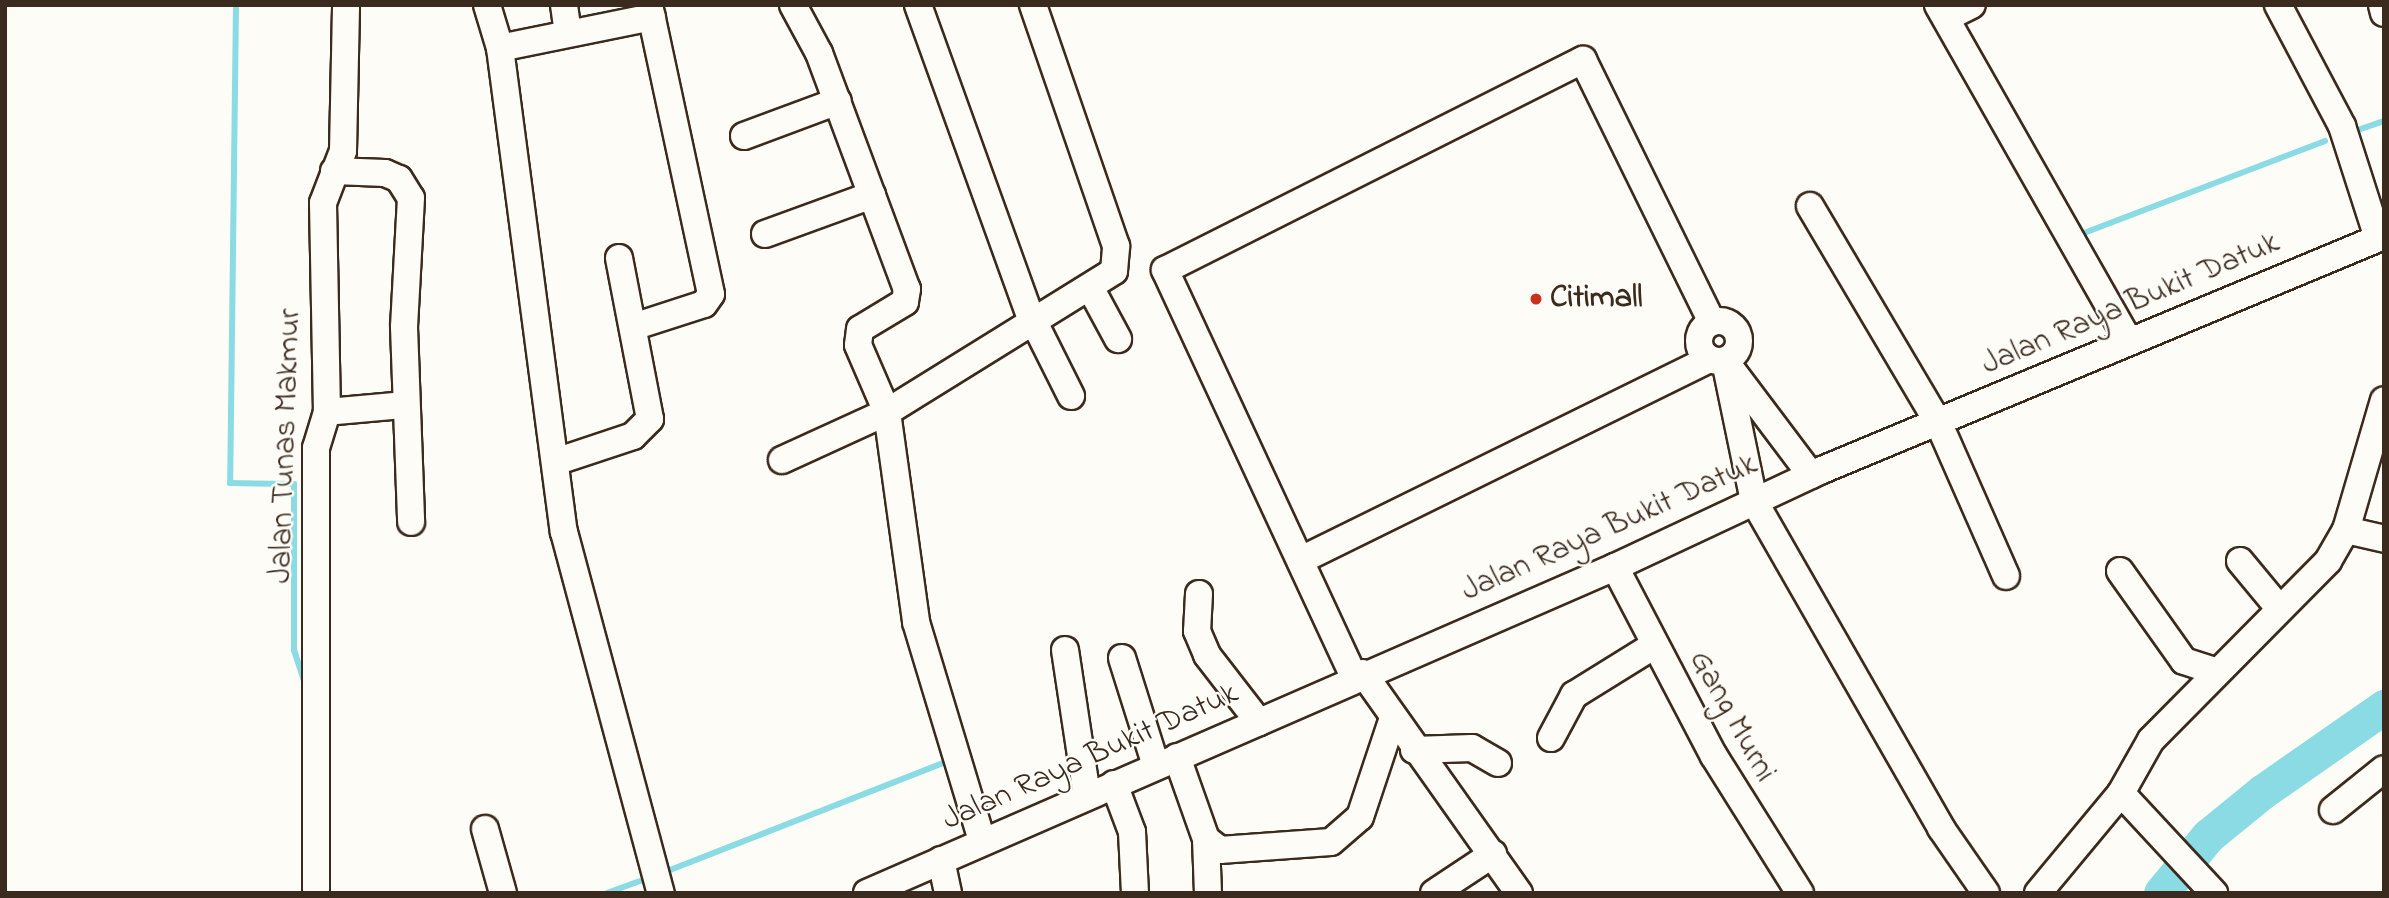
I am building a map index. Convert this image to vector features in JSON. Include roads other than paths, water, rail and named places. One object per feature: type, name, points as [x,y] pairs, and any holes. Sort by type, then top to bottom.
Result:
[{"type":"street","name":"Jalan Tunas Makmur","points":[[316,893],[316,448],[327,412],[323,203],[344,137],[346,5]]},
{"type":"street","points":[[487,5],[500,48],[564,532],[662,893]]},
{"type":"street","points":[[564,5],[568,33]]},
{"type":"street","points":[[793,5],[838,101],[908,293],[905,302],[858,334],[887,412],[916,622],[982,841]]},
{"type":"street","points":[[918,5],[1033,322],[1071,396]]},
{"type":"street","points":[[782,460],[887,412],[1091,289],[1114,271],[1116,246],[1033,5]]},
{"type":"street","points":[[1972,5],[1942,11],[2129,341]]},
{"type":"street","points":[[2278,5],[2342,126],[2381,237]]},
{"type":"street","points":[[2382,5],[2384,13]]},
{"type":"street","points":[[500,48],[650,11],[711,294],[704,304],[636,326]]},
{"type":"street","points":[[1301,560],[1738,348],[1738,336],[1726,323],[1712,322],[1583,60],[1165,270],[1301,560],[1359,675],[1394,718],[1519,893]]},
{"type":"street","points":[[744,136],[838,101]]},
{"type":"street","points":[[334,171],[386,173],[399,179],[411,198],[404,405],[411,523]]},
{"type":"street","points":[[765,234],[872,195]]},
{"type":"street","points":[[1810,206],[1939,424],[2006,576]]},
{"type":"street","name":"Jalan Raya Bukit Datuk","points":[[867,893],[1259,722],[1359,675],[1615,567],[1811,475],[1939,424],[2129,341],[2381,237]]},
{"type":"street","points":[[555,462],[633,436],[648,425],[636,326],[619,258]]},
{"type":"street","points":[[1091,289],[1118,340]]},
{"type":"street","points":[[1717,360],[1811,475]]},
{"type":"street","points":[[1717,360],[1755,501],[1941,828],[1986,893]]},
{"type":"street","points":[[2038,893],[2121,793],[2151,740],[2214,671],[2328,561],[2346,530],[2384,400]]},
{"type":"street","points":[[327,412],[404,405]]},
{"type":"street","points":[[2346,530],[2384,539]]},
{"type":"street","points":[[2240,561],[2279,608]]},
{"type":"street","name":"Gang Murni","points":[[1615,567],[1653,646],[1766,846],[1800,893]]},
{"type":"street","points":[[2120,571],[2184,661],[2214,671]]},
{"type":"street","points":[[1199,594],[1197,631],[1207,655],[1259,722]]},
{"type":"street","points":[[1551,738],[1574,695],[1653,646]]},
{"type":"street","points":[[1065,650],[1087,796]]},
{"type":"street","points":[[1122,657],[1166,761],[1206,839],[1208,893]]},
{"type":"street","points":[[1206,839],[1230,852],[1340,839],[1360,817],[1394,718]]},
{"type":"street","points":[[1415,750],[1472,748],[1498,763]]},
{"type":"street","points":[[2333,810],[2384,769]]},
{"type":"street","points":[[1114,784],[1130,826],[1135,893]]},
{"type":"street","points":[[2121,793],[2210,887]]},
{"type":"street","points":[[485,829],[503,893]]},
{"type":"street","points":[[1434,893],[1493,854]]},
{"type":"street","points":[[941,860],[948,893]]},
{"type":"waterway","points":[[236,5],[230,483],[294,484],[294,650],[304,680]]},
{"type":"waterway","points":[[2355,131],[2384,121]]},
{"type":"waterway","points":[[2084,233],[2325,141]]},
{"type":"waterway","points":[[2161,893],[2208,836],[2262,792],[2384,707]]},
{"type":"waterway","points":[[670,870],[950,760]]},
{"type":"waterway","points":[[607,893],[640,881]]},
{"type":"place","name":"Citimall","points":[[1536,299]]}]
